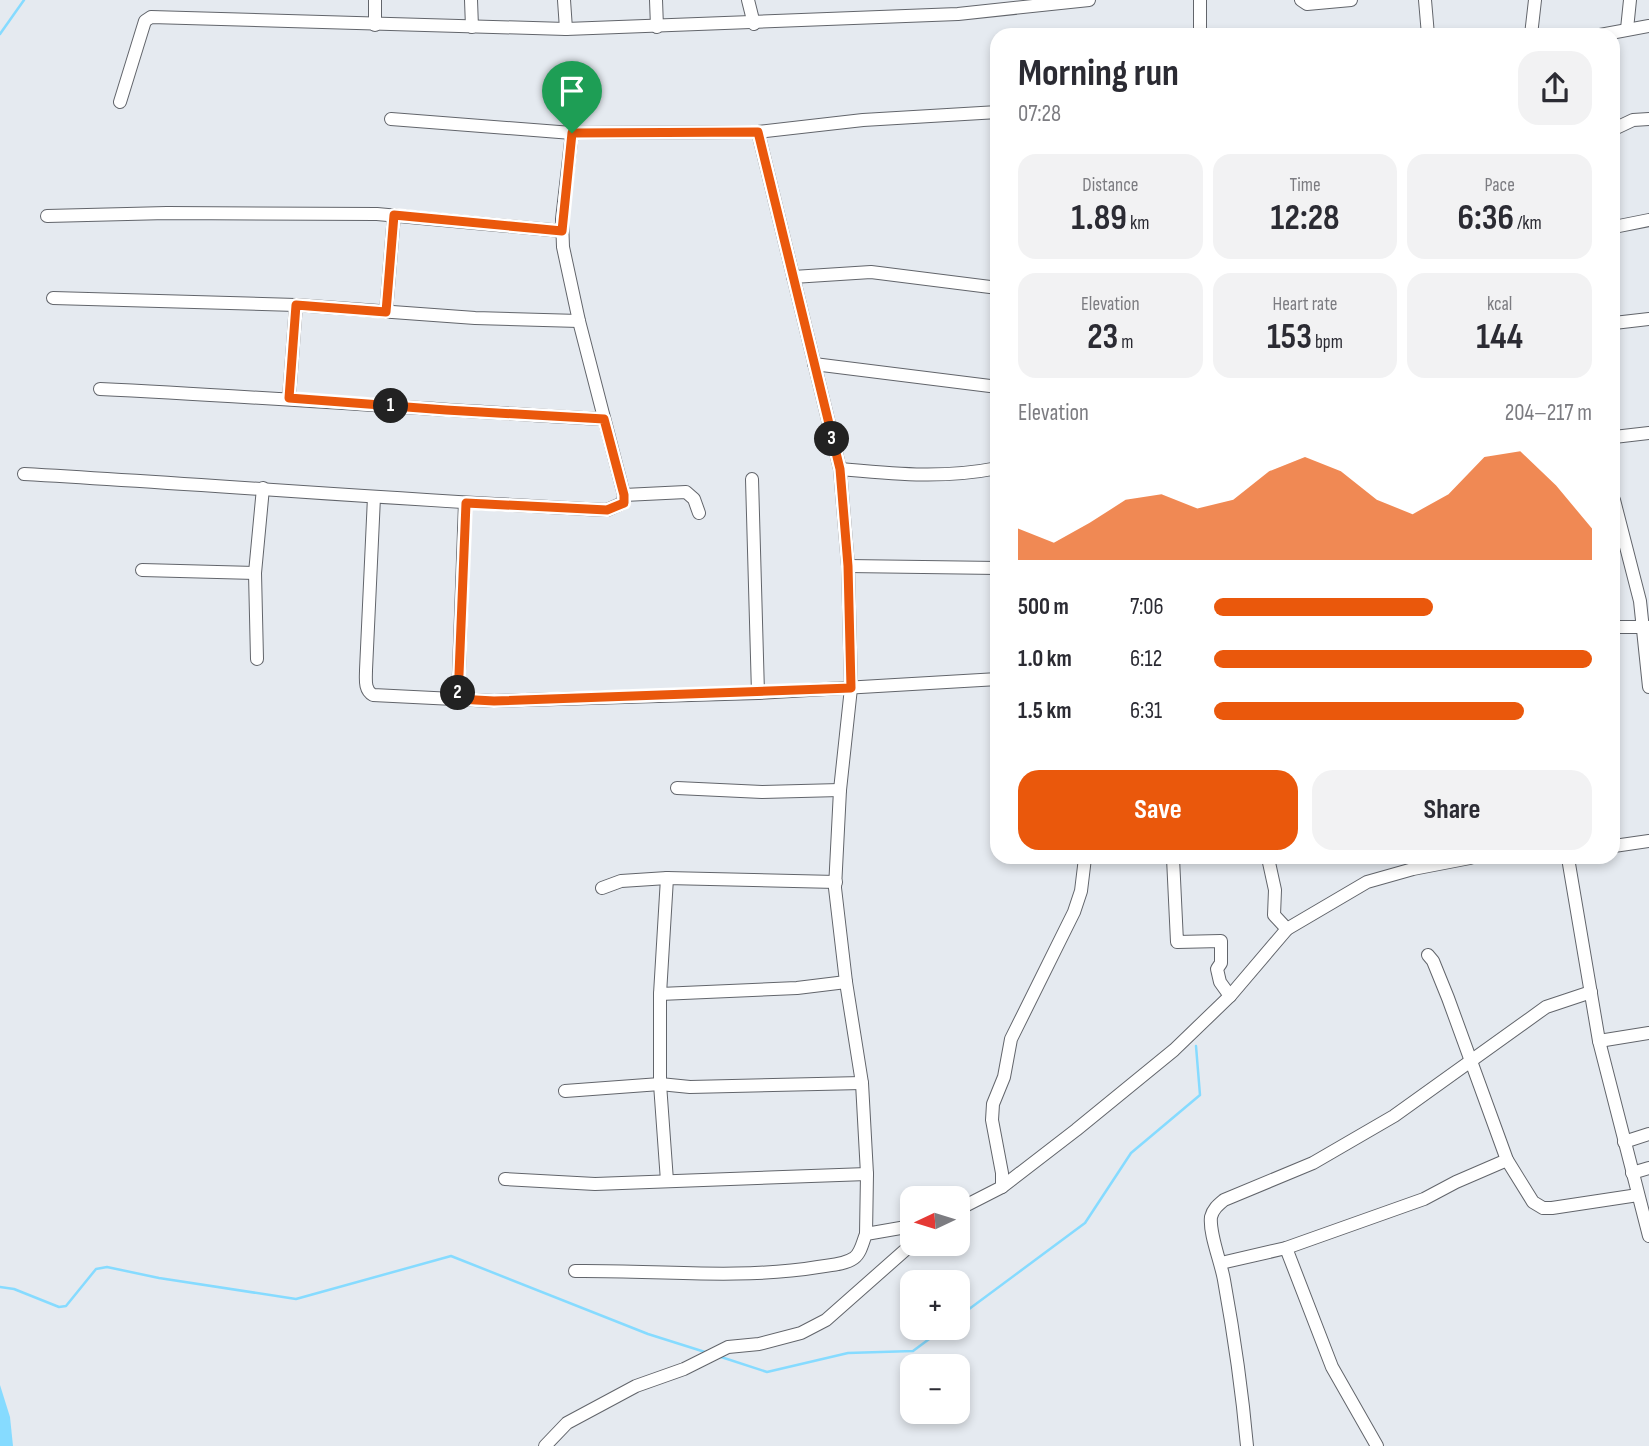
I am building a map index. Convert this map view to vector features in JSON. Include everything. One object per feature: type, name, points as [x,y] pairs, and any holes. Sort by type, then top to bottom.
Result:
[{"type":"street","points":[[374,0],[375,24]]},
{"type":"street","points":[[471,0],[472,27]]},
{"type":"street","points":[[564,0],[566,29]]},
{"type":"street","points":[[656,0],[657,27]]},
{"type":"street","points":[[748,0],[754,24]]},
{"type":"street","points":[[120,102],[145,21],[151,17],[566,29],[754,24],[958,14],[1089,0]]},
{"type":"street","points":[[1200,0],[1200,28]]},
{"type":"street","points":[[1301,0],[1307,4],[1351,0]]},
{"type":"street","points":[[1425,0],[1427,28]]},
{"type":"street","points":[[1532,28],[1535,0]]},
{"type":"street","points":[[1627,29],[1630,0]]},
{"type":"street","points":[[1620,31],[1649,26]]},
{"type":"street","points":[[391,119],[572,133],[758,132],[863,120],[990,112]]},
{"type":"street","points":[[1620,126],[1649,119]]},
{"type":"street","points":[[575,1271],[642,1270],[741,1275],[788,1273],[853,1259],[858,1254],[866,1234],[867,1174],[862,1083],[846,982],[836,883],[840,790],[851,688],[848,566],[840,469],[758,132]]},
{"type":"street","points":[[24,474],[607,510],[624,503],[579,321],[562,231],[572,133]]},
{"type":"street","points":[[47,216],[167,213],[394,215],[562,231]]},
{"type":"street","points":[[386,312],[394,215]]},
{"type":"street","points":[[1620,226],[1649,220]]},
{"type":"street","points":[[793,277],[871,272],[990,287]]},
{"type":"street","points":[[53,298],[296,305],[579,321]]},
{"type":"street","points":[[289,398],[296,305]]},
{"type":"street","points":[[1620,322],[1649,319]]},
{"type":"street","points":[[814,364],[990,386]]},
{"type":"street","points":[[100,390],[289,398],[604,419]]},
{"type":"street","points":[[1620,437],[1649,433]]},
{"type":"street","points":[[840,469],[900,475],[961,475],[990,470]]},
{"type":"street","points":[[752,479],[758,693]]},
{"type":"street","points":[[257,659],[256,573],[264,488]]},
{"type":"street","points":[[624,495],[686,492],[694,499],[699,513]]},
{"type":"street","points":[[374,497],[366,670],[369,693],[373,695],[494,701],[758,693],[990,679]]},
{"type":"street","points":[[458,699],[466,503]]},
{"type":"street","points":[[1620,523],[1646,627],[1649,687]]},
{"type":"street","points":[[848,566],[990,568]]},
{"type":"street","points":[[142,570],[256,573]]},
{"type":"street","points":[[1620,628],[1646,627]]},
{"type":"street","points":[[677,788],[762,792],[840,790]]},
{"type":"street","points":[[1620,845],[1649,841]]},
{"type":"street","points":[[1002,1187],[992,1120],[993,1104],[1004,1077],[1011,1039],[1074,912],[1081,891],[1084,864]]},
{"type":"street","points":[[1173,864],[1177,942],[1221,941],[1221,963],[1217,970],[1220,982],[1230,996]]},
{"type":"street","points":[[1269,864],[1275,890],[1274,915],[1287,929]]},
{"type":"street","points":[[970,1203],[1002,1187],[1174,1050],[1230,996],[1287,929],[1367,882],[1439,864]]},
{"type":"street","points":[[1569,864],[1599,1041],[1649,1236]]},
{"type":"street","points":[[602,888],[621,881],[667,878],[836,883]]},
{"type":"street","points":[[667,878],[660,994],[660,1084],[667,1181]]},
{"type":"street","points":[[1428,956],[1433,961],[1448,998],[1507,1160],[1533,1202],[1543,1208],[1638,1195]]},
{"type":"street","points":[[660,994],[797,988],[846,982]]},
{"type":"street","points":[[1247,1446],[1238,1355],[1221,1263],[1211,1228],[1214,1208],[1224,1200],[1313,1163],[1394,1116],[1546,1007],[1591,992]]},
{"type":"street","points":[[1599,1041],[1649,1033]]},
{"type":"street","points":[[565,1091],[660,1084],[690,1087],[862,1083]]},
{"type":"street","points":[[1624,1142],[1649,1134]]},
{"type":"street","points":[[1221,1263],[1286,1248],[1424,1199],[1507,1160]]},
{"type":"street","points":[[1632,1173],[1649,1168]]},
{"type":"street","points":[[505,1179],[595,1184],[867,1174]]},
{"type":"street","points":[[866,1234],[900,1228]]},
{"type":"street","points":[[1286,1248],[1332,1367],[1377,1446]]},
{"type":"street","points":[[545,1446],[567,1423],[636,1385],[684,1369],[727,1347],[759,1344],[801,1333],[826,1320],[900,1255]]},
{"type":"water","points":[[0,1385],[10,1417],[13,1446],[0,1446]]},
{"type":"waterway","points":[[0,34],[24,0]]},
{"type":"waterway","points":[[970,1308],[1085,1223],[1131,1153],[1200,1095],[1196,1046]]},
{"type":"waterway","points":[[0,1287],[14,1289],[59,1307],[66,1306],[96,1269],[107,1267],[159,1278],[296,1299],[451,1256],[648,1334],[705,1352]]},
{"type":"waterway","points":[[718,1356],[767,1372],[848,1353],[913,1351],[928,1340]]},
{"type":"route","points":[[758,132],[840,469],[848,566],[851,688],[494,701],[458,699],[466,503],[607,510],[617,508],[624,503],[624,495],[604,419],[289,398],[296,305],[386,312],[394,215],[562,231],[572,133],[758,132]]}]
